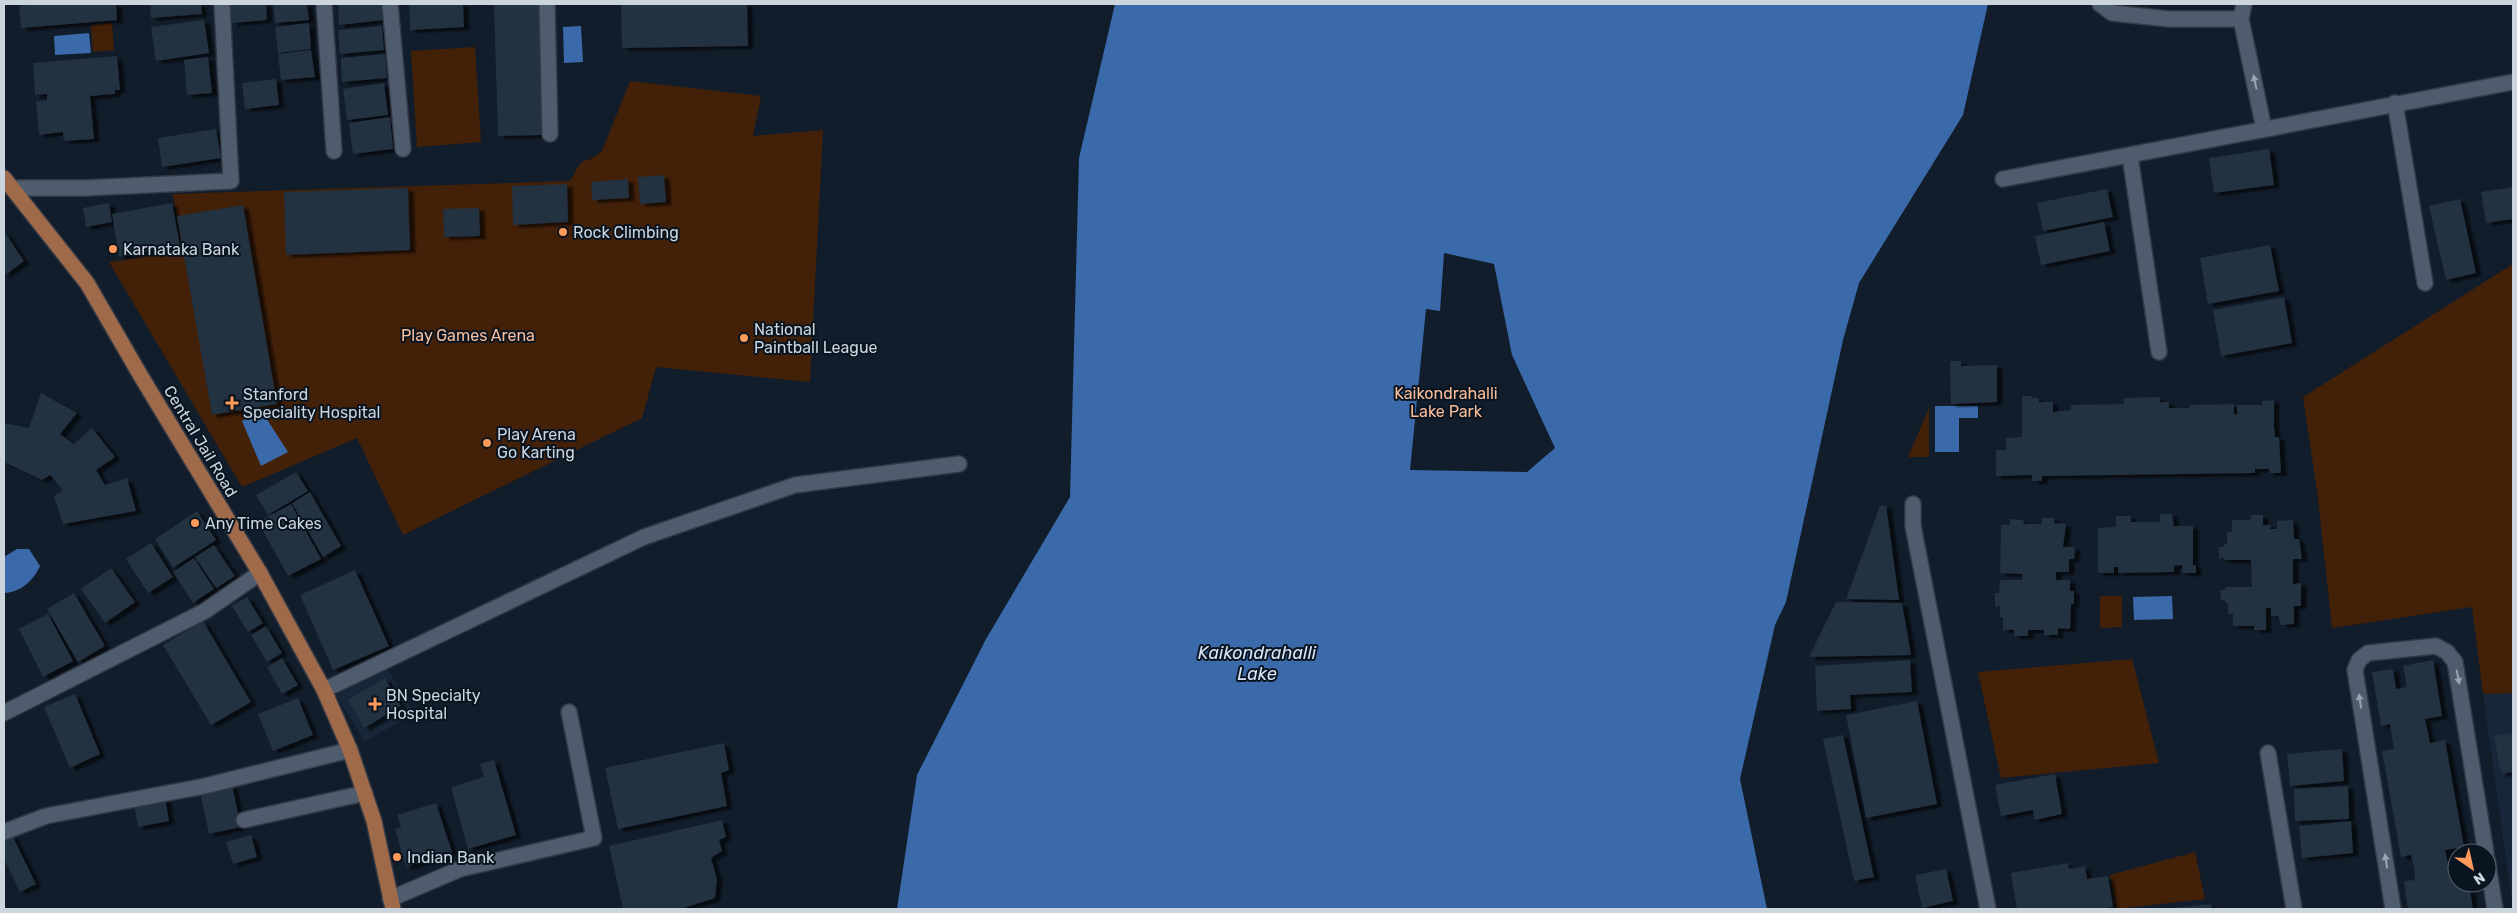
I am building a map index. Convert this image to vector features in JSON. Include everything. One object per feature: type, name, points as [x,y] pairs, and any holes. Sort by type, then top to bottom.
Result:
[{"type":"main road","name":"Central Jail Road","points":[[8,183],[87,282],[142,378],[260,573],[324,690],[350,750],[374,821],[392,904]]},
{"type":"street","points":[[8,183],[85,188],[231,180],[222,4]]},
{"type":"street","points":[[324,4],[334,151]]},
{"type":"street","points":[[390,4],[403,149]]},
{"type":"street","points":[[547,4],[550,134]]},
{"type":"street","points":[[2100,4],[2112,12],[2169,19],[2242,19]]},
{"type":"street","points":[[2244,4],[2242,19],[2264,129]]},
{"type":"street","points":[[2003,180],[2395,103],[2513,82]]},
{"type":"street","points":[[2395,103],[2425,283]]},
{"type":"street","points":[[2130,156],[2159,352]]},
{"type":"street","points":[[324,690],[644,537],[795,485],[959,464]]},
{"type":"street","points":[[1913,504],[1914,526],[1930,618],[1988,909]]},
{"type":"street","points":[[4,713],[205,611],[260,573]]},
{"type":"street","points":[[2393,909],[2355,670],[2359,660],[2368,653],[2436,646],[2447,652],[2455,662],[2484,843]]},
{"type":"street","points":[[392,904],[460,869],[594,838],[569,712]]},
{"type":"street","points":[[4,832],[46,816],[205,786],[350,750]]},
{"type":"street","points":[[2268,754],[2294,909]]},
{"type":"street","points":[[244,820],[365,793]]},
{"type":"street","points":[[2492,893],[2495,909]]},
{"type":"shaded area","name":"BN Specialty Hospital","points":[[385,665],[414,713],[365,742],[336,695]]},
{"type":"shaded area","points":[[2513,693],[2513,909],[2483,694]]},
{"type":"green space","points":[[112,23],[114,50],[93,52],[91,25]]},
{"type":"green space","points":[[475,47],[481,142],[417,147],[411,51]]},
{"type":"green space","name":"Play Games Arena","points":[[630,81],[761,96],[753,136],[823,130],[810,382],[656,367],[642,418],[403,535],[357,438],[242,487],[109,262],[182,251],[173,194],[570,181],[581,162],[591,159],[602,151]]},
{"type":"green space","points":[[2513,264],[2513,693],[2483,694],[2472,607],[2332,628],[2318,498],[2303,397]]},
{"type":"green space","points":[[1929,408],[1929,457],[1908,457]]},
{"type":"green space","points":[[2100,596],[2122,596],[2122,627],[2100,628]]},
{"type":"green space","points":[[2132,659],[2159,763],[2001,778],[1978,672]]},
{"type":"green space","points":[[2195,852],[2205,899],[2116,909],[2110,875]]},
{"type":"water","name":"Kaikondrahalli Lake","points":[[1115,4],[1988,4],[1963,115],[1859,283],[1843,340],[1786,602],[1775,625],[1740,779],[1767,909],[897,909],[917,775],[986,639],[1070,497],[1079,158]],"holes":[[[1444,253],[1494,264],[1512,355],[1555,448],[1527,472],[1410,470],[1426,309],[1440,311]]]},
{"type":"water","points":[[581,26],[583,62],[564,63],[563,27]]},
{"type":"water","points":[[89,33],[91,53],[55,55],[54,36]]},
{"type":"water","points":[[1935,406],[1978,406],[1978,418],[1959,418],[1959,452],[1935,452]]},
{"type":"water","points":[[261,410],[288,452],[261,466],[242,421]]},
{"type":"water","points":[[17,549],[29,549],[40,566],[26,585],[4,593],[4,557]]},
{"type":"water","points":[[2172,596],[2173,619],[2134,620],[2133,597]]},
{"type":"building","points":[[39,4],[116,4],[117,20],[21,28],[19,6]]},
{"type":"building","points":[[150,4],[201,4],[202,14],[151,18]]},
{"type":"building","points":[[230,4],[266,4],[267,20],[232,23]]},
{"type":"building","points":[[273,4],[307,4],[309,20],[275,23]]},
{"type":"building","points":[[338,4],[382,4],[384,20],[339,25]]},
{"type":"building","points":[[409,4],[463,4],[464,27],[410,30]]},
{"type":"building","points":[[494,4],[539,4],[543,135],[498,136]]},
{"type":"building","points":[[621,4],[747,4],[748,46],[622,48]]},
{"type":"building","points":[[204,20],[209,53],[156,61],[151,27]]},
{"type":"building","points":[[309,23],[311,49],[278,53],[275,27]]},
{"type":"building","points":[[382,26],[384,50],[340,54],[338,30]]},
{"type":"building","points":[[311,50],[315,77],[281,80],[278,54]]},
{"type":"building","points":[[385,54],[387,78],[342,82],[341,58]]},
{"type":"building","points":[[117,56],[120,90],[115,90],[115,94],[90,96],[94,139],[64,141],[63,132],[39,135],[36,101],[47,100],[47,94],[35,95],[33,63]]},
{"type":"building","points":[[208,57],[212,93],[187,95],[184,60]]},
{"type":"building","points":[[276,79],[279,105],[245,109],[242,83]]},
{"type":"building","points":[[384,83],[388,115],[347,120],[343,89]]},
{"type":"building","points":[[390,117],[393,149],[353,154],[349,123]]},
{"type":"building","points":[[216,129],[221,158],[162,167],[158,138]]},
{"type":"building","points":[[2269,149],[2274,185],[2214,193],[2209,158]]},
{"type":"building","points":[[664,175],[666,202],[640,204],[638,177]]},
{"type":"building","points":[[628,179],[629,198],[592,200],[591,182]]},
{"type":"building","points":[[567,184],[568,222],[513,225],[512,186]]},
{"type":"building","points":[[2513,187],[2513,219],[2486,223],[2481,192]]},
{"type":"building","points":[[408,188],[410,250],[286,255],[284,192]]},
{"type":"building","points":[[2107,189],[2113,217],[2043,231],[2037,203]]},
{"type":"building","points":[[2460,199],[2476,273],[2446,280],[2429,206]]},
{"type":"building","points":[[109,203],[112,222],[86,227],[83,208]]},
{"type":"building","points":[[172,203],[180,246],[119,257],[112,214]]},
{"type":"building","points":[[243,205],[277,404],[212,415],[177,216]]},
{"type":"building","points":[[479,208],[480,236],[444,237],[443,209]]},
{"type":"building","points":[[2104,222],[2110,251],[2041,265],[2035,236]]},
{"type":"building","points":[[4,231],[24,261],[4,276]]},
{"type":"building","points":[[2270,245],[2279,291],[2208,304],[2200,258]]},
{"type":"building","points":[[2284,297],[2292,343],[2221,356],[2213,310]]},
{"type":"building","points":[[1950,361],[1961,361],[1961,366],[1997,365],[1997,402],[1951,404]]},
{"type":"building","points":[[41,393],[77,413],[60,434],[74,444],[92,428],[115,457],[96,470],[105,485],[127,478],[136,511],[63,524],[54,496],[63,490],[50,475],[42,480],[4,462],[4,423],[29,428]]},
{"type":"building","points":[[2022,396],[2039,398],[2039,402],[2053,402],[2053,412],[2071,410],[2071,405],[2124,404],[2123,398],[2160,397],[2160,402],[2169,402],[2169,408],[2190,408],[2190,405],[2234,404],[2234,414],[2237,414],[2237,405],[2262,405],[2262,401],[2274,400],[2275,437],[2279,437],[2281,473],[2269,473],[2269,469],[2255,469],[2255,473],[2042,476],[2042,481],[2032,481],[2032,475],[1996,476],[1996,450],[2006,450],[2006,438],[2022,437]]},
{"type":"building","points":[[296,472],[308,491],[268,515],[256,495]]},
{"type":"building","points":[[310,492],[341,546],[323,557],[292,503]]},
{"type":"building","points":[[291,504],[321,559],[288,576],[258,522]]},
{"type":"building","points":[[1886,505],[1899,600],[1846,599],[1880,506]]},
{"type":"building","points":[[197,511],[216,540],[173,568],[155,539]]},
{"type":"building","points":[[2160,514],[2172,514],[2174,526],[2193,526],[2193,565],[2196,565],[2196,573],[2182,573],[2182,565],[2174,566],[2174,572],[2118,573],[2118,567],[2114,567],[2114,573],[2098,573],[2098,528],[2116,527],[2116,516],[2131,516],[2131,522],[2160,522]]},
{"type":"building","points":[[2251,515],[2263,515],[2263,525],[2271,525],[2270,529],[2277,529],[2277,521],[2293,520],[2294,539],[2299,539],[2302,559],[2293,559],[2293,584],[2301,583],[2301,606],[2294,606],[2294,624],[2281,625],[2278,616],[2271,616],[2271,608],[2266,608],[2266,630],[2254,630],[2254,626],[2233,626],[2233,614],[2228,614],[2228,603],[2225,603],[2225,600],[2221,600],[2220,590],[2225,590],[2225,587],[2252,587],[2251,560],[2224,560],[2224,558],[2219,558],[2219,547],[2224,547],[2224,544],[2227,544],[2227,532],[2232,532],[2232,520],[2251,520]]},
{"type":"building","points":[[2042,518],[2054,518],[2054,523],[2066,524],[2063,547],[2075,547],[2074,559],[2069,559],[2069,572],[2056,572],[2056,580],[2070,580],[2070,591],[2074,591],[2074,604],[2071,604],[2070,629],[2058,628],[2058,635],[2044,635],[2044,630],[2028,630],[2028,636],[2014,636],[2014,630],[2003,630],[2003,617],[2000,617],[2000,606],[1995,607],[1995,593],[1999,593],[2000,580],[2022,580],[2022,574],[2000,573],[2001,525],[2010,525],[2010,519],[2023,520],[2024,524],[2042,524]]},
{"type":"building","points":[[151,543],[173,577],[148,593],[126,559]]},
{"type":"building","points":[[214,545],[235,576],[216,588],[195,557]]},
{"type":"building","points":[[194,558],[214,589],[193,603],[173,572]]},
{"type":"building","points":[[111,568],[135,602],[105,623],[81,589]]},
{"type":"building","points":[[355,570],[389,646],[333,670],[300,595]]},
{"type":"building","points":[[74,593],[105,646],[78,662],[47,609]]},
{"type":"building","points":[[247,597],[263,623],[248,632],[232,606]]},
{"type":"building","points":[[1836,602],[1902,603],[1911,655],[1809,657]]},
{"type":"building","points":[[48,614],[73,661],[43,677],[19,629]]},
{"type":"building","points":[[203,621],[251,702],[211,725],[163,645]]},
{"type":"building","points":[[266,626],[282,653],[267,662],[251,635]]},
{"type":"building","points":[[282,658],[298,685],[282,694],[267,667]]},
{"type":"building","points":[[1910,660],[1912,692],[1850,695],[1851,709],[1817,711],[1815,666]]},
{"type":"building","points":[[2433,660],[2442,716],[2425,719],[2430,743],[2445,740],[2463,843],[2447,843],[2447,850],[2445,850],[2447,860],[2447,893],[2471,893],[2473,909],[2408,909],[2404,881],[2415,880],[2414,868],[2411,855],[2401,857],[2382,751],[2394,749],[2390,724],[2381,726],[2372,672],[2393,669],[2396,689],[2407,687],[2403,666]]},
{"type":"building","points":[[385,678],[401,706],[364,728],[348,700]]},
{"type":"building","points":[[75,694],[100,754],[70,768],[44,707]]},
{"type":"building","points":[[298,698],[313,735],[273,751],[258,714]]},
{"type":"building","points":[[1917,701],[1937,804],[1866,818],[1846,715]]},
{"type":"building","points":[[2512,733],[2513,772],[2501,774],[2494,736]]},
{"type":"building","points":[[1843,735],[1874,877],[1854,881],[1823,739]]},
{"type":"building","points":[[724,743],[729,770],[721,773],[727,806],[618,829],[605,768]]},
{"type":"building","points":[[2342,749],[2344,781],[2290,786],[2287,754]]},
{"type":"building","points":[[494,760],[516,835],[468,849],[451,787],[484,777],[480,764]]},
{"type":"building","points":[[2055,774],[2062,814],[2034,820],[2033,810],[2001,816],[1995,785]]},
{"type":"building","points":[[232,785],[241,827],[209,834],[200,792]]},
{"type":"building","points":[[2348,786],[2349,819],[2295,821],[2294,789]]},
{"type":"building","points":[[165,798],[169,821],[138,827],[134,804]]},
{"type":"building","points":[[436,803],[452,852],[406,867],[395,829],[401,827],[397,815]]},
{"type":"building","points":[[722,820],[726,837],[719,840],[722,851],[711,858],[717,879],[715,898],[681,909],[623,909],[609,846]]},
{"type":"building","points":[[2351,821],[2353,853],[2302,858],[2299,826]]},
{"type":"building","points":[[12,835],[36,884],[20,892],[4,859],[4,839]]},
{"type":"building","points":[[251,835],[257,857],[233,864],[226,842]]},
{"type":"building","points":[[2068,863],[2069,869],[2085,866],[2087,879],[2108,876],[2113,907],[2100,909],[2017,909],[2011,873]]},
{"type":"building","points":[[1946,869],[1953,901],[1922,908],[1915,875]]},
{"type":"building","points":[[2211,904],[2212,909],[2172,909],[2172,908]]},
{"type":"place","name":"Rock Climbing","points":[[563,232]]},
{"type":"place","name":"Karnataka Bank","points":[[113,249]]},
{"type":"place","name":"National Paintball League","points":[[744,338]]},
{"type":"place","name":"Stanford Speciality Hospital","points":[[232,403]]},
{"type":"place","name":"Play Arena Go Karting","points":[[487,443]]},
{"type":"place","name":"Any Time Cakes","points":[[195,523]]},
{"type":"place","name":"BN Specialty Hospital","points":[[375,704]]},
{"type":"place","name":"Indian Bank","points":[[397,857]]},
{"type":"park label","name":"Kaikondrahalli Lake Park","points":[[1446,402]]}]
